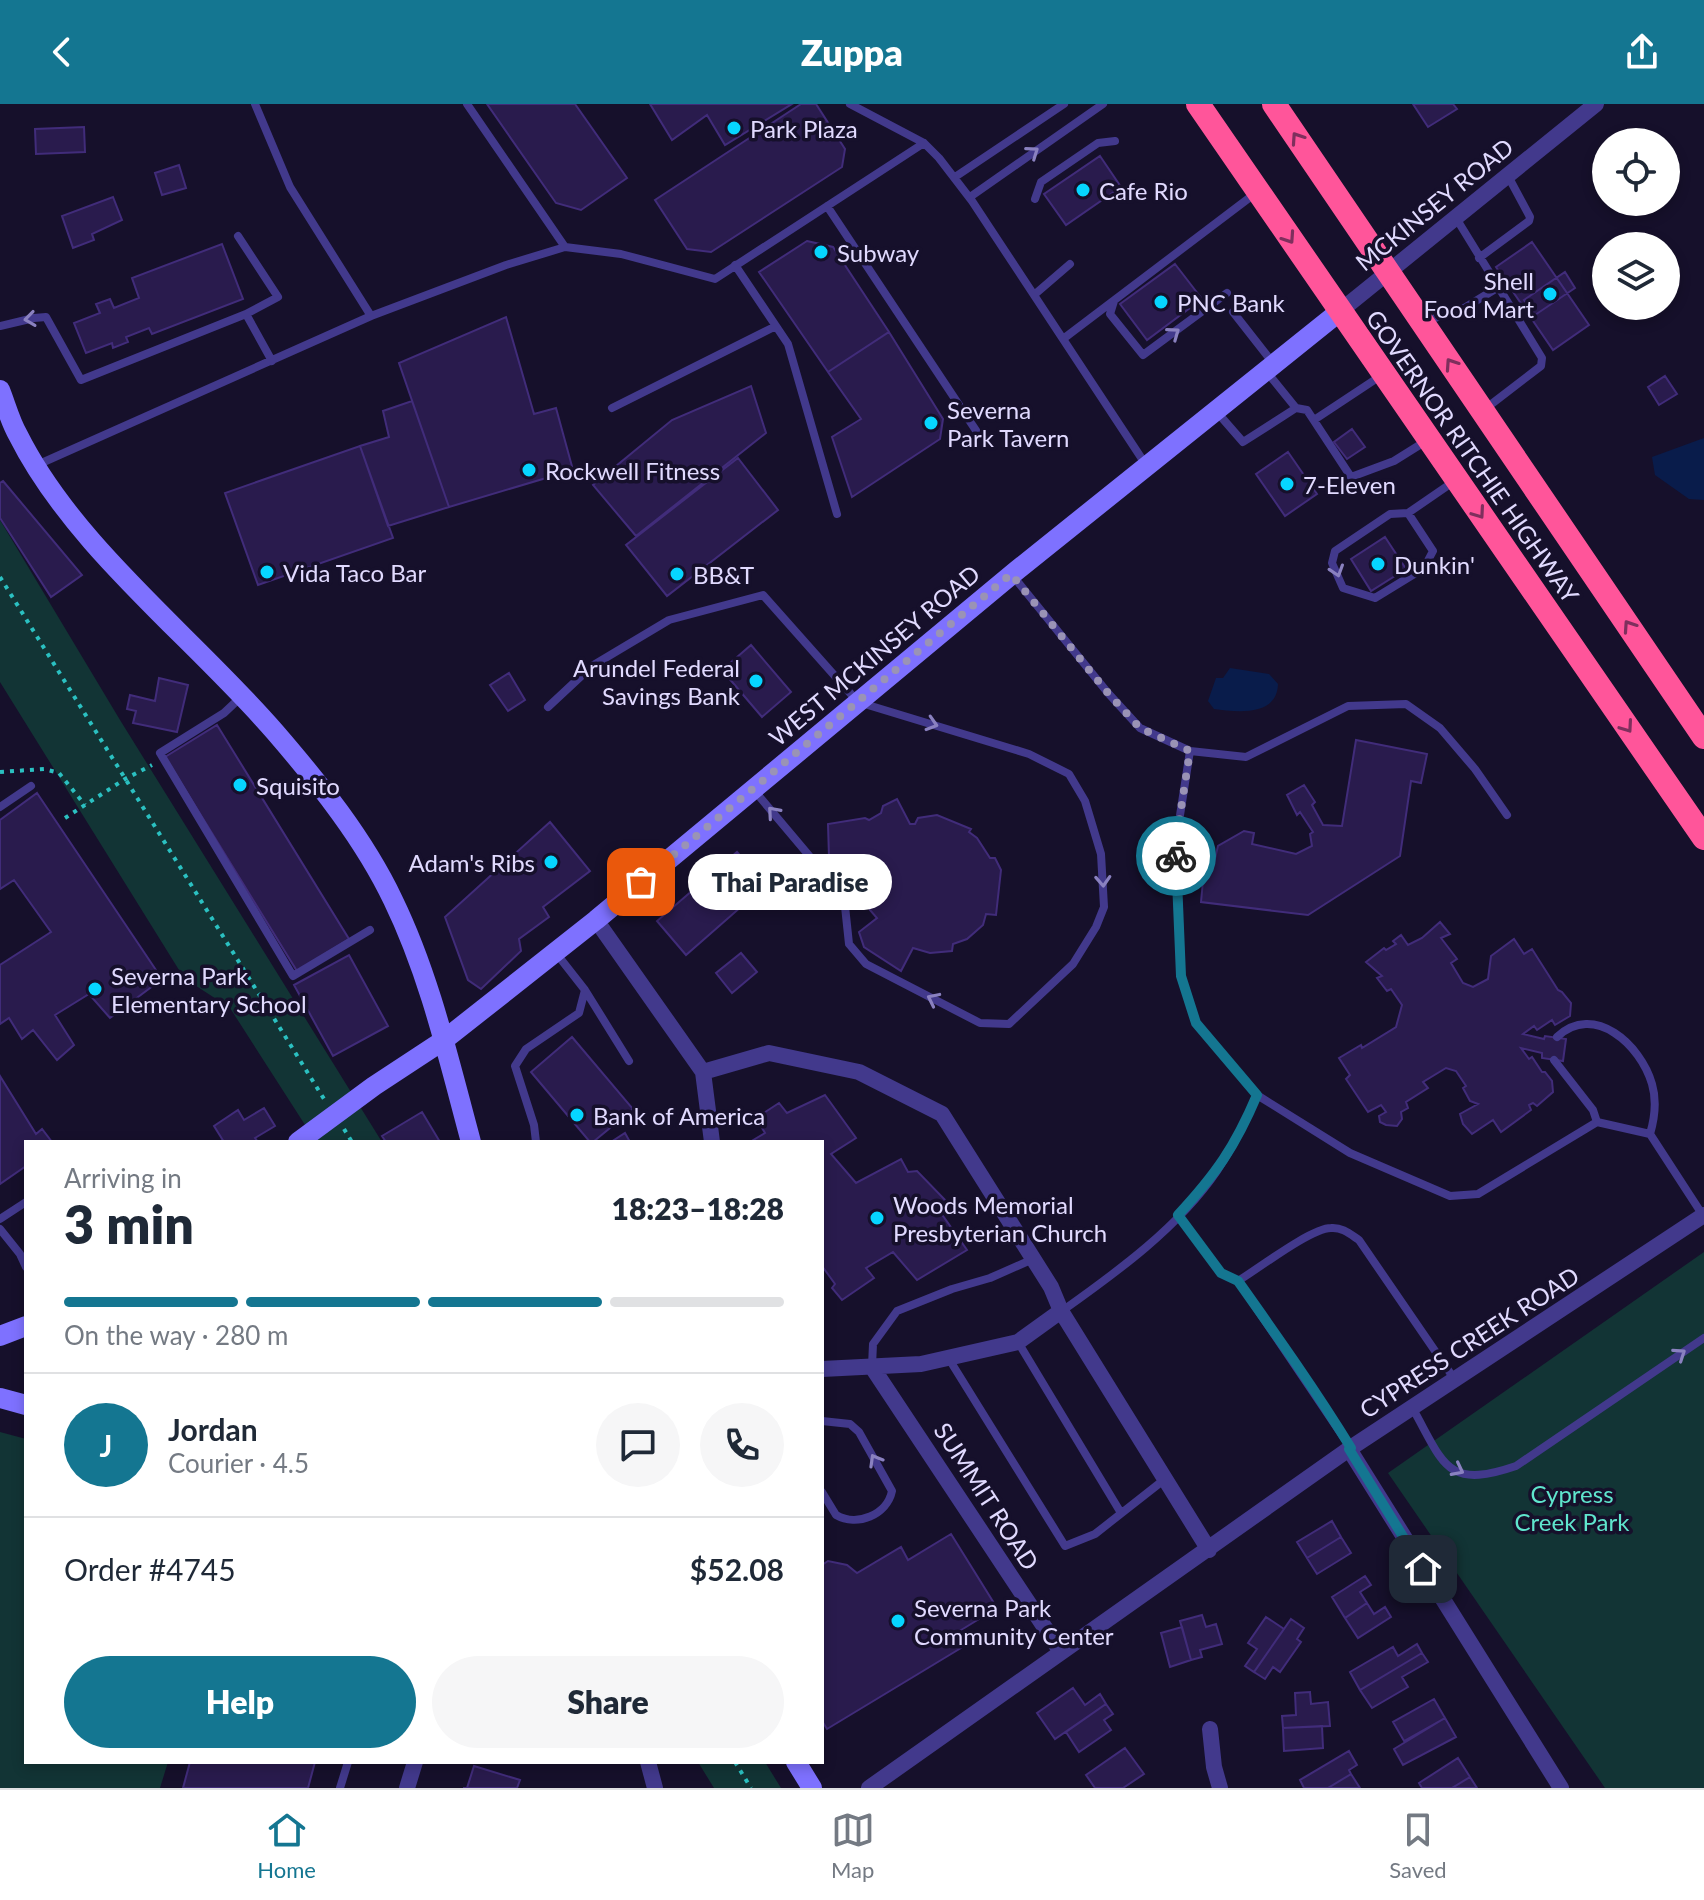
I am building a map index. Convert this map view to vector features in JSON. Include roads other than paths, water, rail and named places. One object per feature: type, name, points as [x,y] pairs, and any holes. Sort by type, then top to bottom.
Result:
[{"type":"highway","name":"GOVERNOR RITCHIE HIGHWAY","points":[[1198,104],[1704,838]]},
{"type":"highway","name":"GOVERNOR RITCHIE HIGHWAY","points":[[1274,104],[1704,737]]},
{"type":"street","name":"MCKINSEY ROAD","points":[[1339,312],[1596,104]]},
{"type":"street","name":"WEST MCKINSEY ROAD","points":[[301,1140],[444,1040],[596,920],[1011,574],[1339,312]]},
{"type":"street","points":[[0,390],[17,434],[57,499],[103,552],[242,696],[324,792],[373,862],[414,949],[444,1040],[470,1140]]},
{"type":"street","points":[[596,920],[703,1072],[712,1140]]},
{"type":"street","points":[[703,1072],[769,1053],[859,1072],[942,1114],[1051,1287],[1061,1311],[1209,1550]]},
{"type":"street","name":"CYPRESS CREEK ROAD","points":[[869,1788],[1350,1449],[1704,1216]]},
{"type":"street","points":[[824,1369],[921,1364],[1018,1342],[1061,1311]]},
{"type":"street","points":[[0,1336],[24,1327]]},
{"type":"street","name":"SUMMIT ROAD","points":[[872,1367],[1061,1652]]},
{"type":"street","points":[[0,1398],[24,1404]]},
{"type":"street","points":[[1350,1449],[1561,1788]]},
{"type":"street","points":[[1210,1729],[1214,1767],[1220,1788]]},
{"type":"street","points":[[407,1788],[414,1764]]},
{"type":"street","points":[[649,1764],[655,1788]]},
{"type":"street","points":[[797,1764],[812,1788]]},
{"type":"lane","points":[[255,104],[290,187],[371,316]]},
{"type":"lane","points":[[467,104],[565,247]]},
{"type":"lane","points":[[850,104],[924,143],[955,177],[1146,466]]},
{"type":"lane","points":[[955,177],[1064,104]]},
{"type":"lane","points":[[970,197],[1103,104]]},
{"type":"lane","points":[[1035,199],[1041,182],[1098,143],[1115,141]]},
{"type":"lane","points":[[35,466],[371,316],[506,265],[565,247],[621,254],[715,279],[924,143]]},
{"type":"lane","points":[[1479,258],[1529,221],[1530,217],[1508,176]]},
{"type":"lane","points":[[1063,339],[1257,192]]},
{"type":"lane","points":[[827,206],[979,435]]},
{"type":"lane","points":[[1456,218],[1542,358],[1541,366],[1483,410]]},
{"type":"lane","points":[[0,326],[46,317],[81,380],[246,314],[278,297],[238,236]]},
{"type":"lane","points":[[1034,295],[1070,264]]},
{"type":"lane","points":[[735,265],[788,344],[837,514]]},
{"type":"lane","points":[[1423,323],[1466,307],[1497,288]]},
{"type":"lane","points":[[1115,300],[1110,314],[1143,355],[1227,293]]},
{"type":"lane","points":[[1233,312],[1296,408]]},
{"type":"lane","points":[[246,314],[272,361]]},
{"type":"lane","points":[[612,408],[776,326]]},
{"type":"lane","points":[[1314,420],[1382,375]]},
{"type":"lane","points":[[1216,411],[1243,442],[1296,408],[1307,410],[1351,477],[1394,461],[1428,440]]},
{"type":"lane","points":[[1408,513],[1433,551],[1424,568],[1375,598],[1343,588],[1332,563],[1335,551],[1390,514],[1408,513],[1456,480]]},
{"type":"lane","points":[[1011,574],[1140,728],[1190,751],[1246,757],[1348,706],[1406,704],[1440,728],[1475,769],[1507,815]]},
{"type":"lane","points":[[548,707],[592,666],[669,620],[763,595],[858,702],[1029,754],[1069,774],[1085,801],[1101,854],[1104,907],[1096,927],[1073,964],[1009,1024],[980,1023],[866,964],[849,944],[844,897],[753,789]]},
{"type":"lane","points":[[242,696],[224,713],[160,753],[293,976],[370,930]]},
{"type":"lane","points":[[1190,751],[1176,841],[1181,976],[1196,1023],[1257,1095],[1350,1153],[1450,1196],[1478,1194],[1597,1122],[1650,1134]]},
{"type":"lane","points":[[0,807],[31,786]]},
{"type":"lane","points":[[555,952],[585,990],[629,1061]]},
{"type":"lane","points":[[536,1140],[515,1066],[526,1049],[579,1013],[585,990]]},
{"type":"lane","points":[[1557,1037],[1581,1022],[1604,1026],[1629,1045],[1652,1083],[1655,1102],[1650,1134],[1704,1216]]},
{"type":"lane","points":[[1554,1060],[1593,1110],[1597,1122]]},
{"type":"lane","points":[[1061,1311],[1118,1272],[1215,1175],[1239,1136],[1257,1095]]},
{"type":"lane","points":[[0,1219],[24,1203]]},
{"type":"lane","points":[[1178,1215],[1221,1273],[1238,1281],[1350,1449]]},
{"type":"lane","points":[[1238,1281],[1318,1230],[1338,1228],[1348,1232],[1359,1240],[1455,1381]]},
{"type":"lane","points":[[0,1229],[24,1263]]},
{"type":"lane","points":[[872,1367],[873,1344],[897,1311],[1033,1259]]},
{"type":"lane","points":[[1413,1409],[1449,1469],[1469,1476],[1488,1476],[1516,1466],[1704,1338]]},
{"type":"lane","points":[[1018,1342],[1121,1513]]},
{"type":"lane","points":[[949,1358],[1065,1546],[1095,1534],[1165,1479]]},
{"type":"lane","points":[[824,1421],[850,1424],[859,1432],[892,1491],[884,1508],[865,1519],[854,1521],[836,1515],[824,1495]]},
{"type":"lane","points":[[340,1788],[347,1764]]},
{"type":"water","points":[[1704,438],[1704,500],[1689,499],[1655,475],[1652,457]]},
{"type":"water","points":[[1230,668],[1269,674],[1278,684],[1276,695],[1271,702],[1254,710],[1214,709],[1208,701],[1216,678],[1223,678]]},
{"type":"place","name":"Park Plaza","points":[[734,128]]},
{"type":"place","name":"Cafe Rio","points":[[1083,190]]},
{"type":"place","name":"Subway","points":[[821,252]]},
{"type":"place","name":"Shell Food Mart","points":[[1550,294]]},
{"type":"place","name":"PNC Bank","points":[[1161,302]]},
{"type":"place","name":"Severna Park Tavern","points":[[931,423]]},
{"type":"place","name":"Rockwell Fitness","points":[[529,470]]},
{"type":"place","name":"7-Eleven","points":[[1287,484]]},
{"type":"place","name":"Dunkin'","points":[[1378,564]]},
{"type":"place","name":"Vida Taco Bar","points":[[267,572]]},
{"type":"place","name":"BB&T","points":[[677,574]]},
{"type":"place","name":"Arundel Federal Savings Bank","points":[[756,681]]},
{"type":"place","name":"Squisito","points":[[240,785]]},
{"type":"place","name":"Adam's Ribs","points":[[551,862]]},
{"type":"place","name":"Thai Paradise","points":[[641,882]]},
{"type":"place","name":"Severna Park Elementary School","points":[[95,989]]},
{"type":"place","name":"Bank of America","points":[[577,1115]]},
{"type":"place","name":"Woods Memorial Presbyterian Church","points":[[877,1218]]},
{"type":"place","name":"Severna Park Community Center","points":[[898,1621]]},
{"type":"park label","name":"Cypress Creek Park","points":[[1572,1507]]}]
